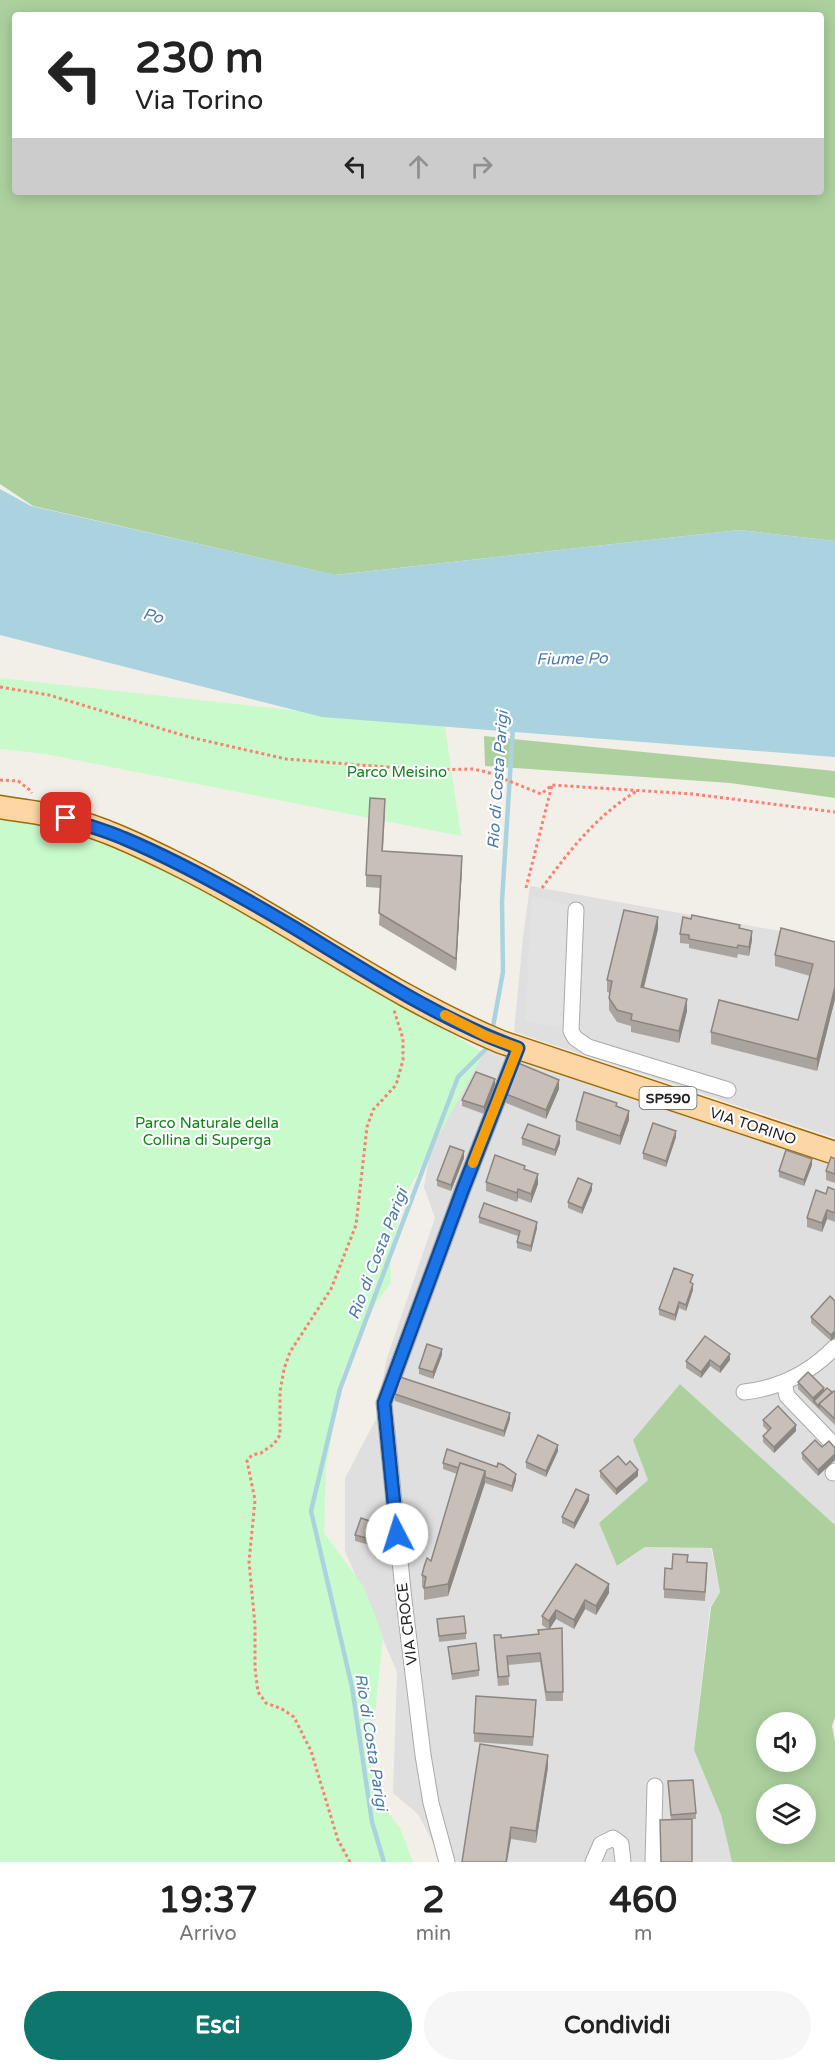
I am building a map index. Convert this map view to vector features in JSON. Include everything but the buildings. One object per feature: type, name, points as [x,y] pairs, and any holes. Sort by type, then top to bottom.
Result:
[{"type":"main road","name":"SP590","points":[[0,807],[66,818],[122,838],[200,875],[393,988],[502,1042]]},
{"type":"main road","name":"VIA TORINO","points":[[502,1042],[835,1153]]},
{"type":"street","points":[[576,910],[569,994],[571,1031],[575,1038],[588,1047],[728,1090]]},
{"type":"street","name":"VIA CROCE","points":[[447,1862],[431,1803],[423,1755],[404,1600],[384,1403],[463,1189],[502,1042]]},
{"type":"street","points":[[666,1097],[673,1074]]},
{"type":"street","points":[[744,1392],[765,1390],[784,1383],[806,1371],[835,1347]]},
{"type":"street","points":[[784,1383],[787,1396],[835,1446]]},
{"type":"street","points":[[653,1862],[655,1786]]},
{"type":"street","points":[[593,1862],[602,1844],[614,1838],[621,1844],[623,1862]]},
{"type":"path","points":[[0,687],[49,695],[189,737],[286,759],[423,770],[473,769],[498,776],[541,795],[552,785],[693,794],[835,812]]},
{"type":"path","points":[[526,888],[552,785]]},
{"type":"path","points":[[542,888],[572,846],[616,804],[638,790]]},
{"type":"path","points":[[350,1862],[338,1840],[311,1751],[294,1717],[266,1703],[258,1692],[249,1562],[255,1500],[248,1461],[252,1455],[261,1453],[274,1444],[280,1435],[280,1392],[290,1352],[331,1289],[356,1226],[368,1127],[373,1110],[396,1085],[403,1060],[403,1039],[393,1008],[393,988]]},
{"type":"shaded area","points":[[530,886],[835,941],[835,1138],[514,1032]]},
{"type":"shaded area","points":[[532,896],[570,905],[565,1028],[525,1021]]},
{"type":"shaded area","points":[[488,1043],[835,1155],[835,1525],[680,1384],[648,1480],[599,1523],[618,1566],[645,1547],[711,1548],[720,1592],[710,1607],[694,1750],[721,1815],[732,1862],[443,1862],[418,1814],[393,1793],[397,1672],[345,1551],[345,1478],[376,1419],[386,1361],[435,1218],[424,1187],[434,1131]]},
{"type":"green space","points":[[0,0],[835,0],[835,541],[739,530],[335,575],[33,506],[0,484]]},
{"type":"green space","name":"Parco Meisino","points":[[0,678],[445,727],[461,836],[45,754],[0,749]]},
{"type":"green space","points":[[484,736],[835,771],[835,798],[730,783],[485,766]]},
{"type":"green space","name":"Parco Naturale della Collina di Superga","points":[[0,814],[65,826],[125,847],[193,882],[484,1053],[405,1196],[390,1256],[391,1283],[376,1303],[342,1374],[326,1468],[324,1533],[364,1587],[383,1637],[370,1761],[381,1804],[400,1828],[413,1862],[0,1862]]},
{"type":"green space","points":[[680,1384],[835,1525],[835,1717],[832,1726],[835,1742],[835,1862],[732,1862],[721,1815],[694,1750],[711,1607],[720,1592],[712,1548],[645,1547],[617,1566],[599,1523],[648,1480],[633,1440]]},
{"type":"water","points":[[0,489],[31,506],[336,575],[739,530],[835,541],[835,757],[322,717],[0,635]]},
{"type":"waterway","name":"Rio di Costa Parigi","points":[[492,1032],[503,972],[502,901],[513,727]]},
{"type":"waterway","name":"Rio di Costa Parigi","points":[[384,1862],[372,1822],[352,1687],[311,1511],[340,1389],[390,1256],[458,1077],[486,1049],[488,1043]]},
{"type":"slow traffic","points":[[445,1015],[486,1036],[518,1048],[473,1163]]},
{"type":"route","points":[[66,818],[122,838],[200,875],[393,988],[470,1028],[518,1048],[384,1403],[397,1534]]},
{"type":"water label","name":"Po","points":[[153,616]]},
{"type":"water label","name":"Fiume Po","points":[[572,659]]}]
